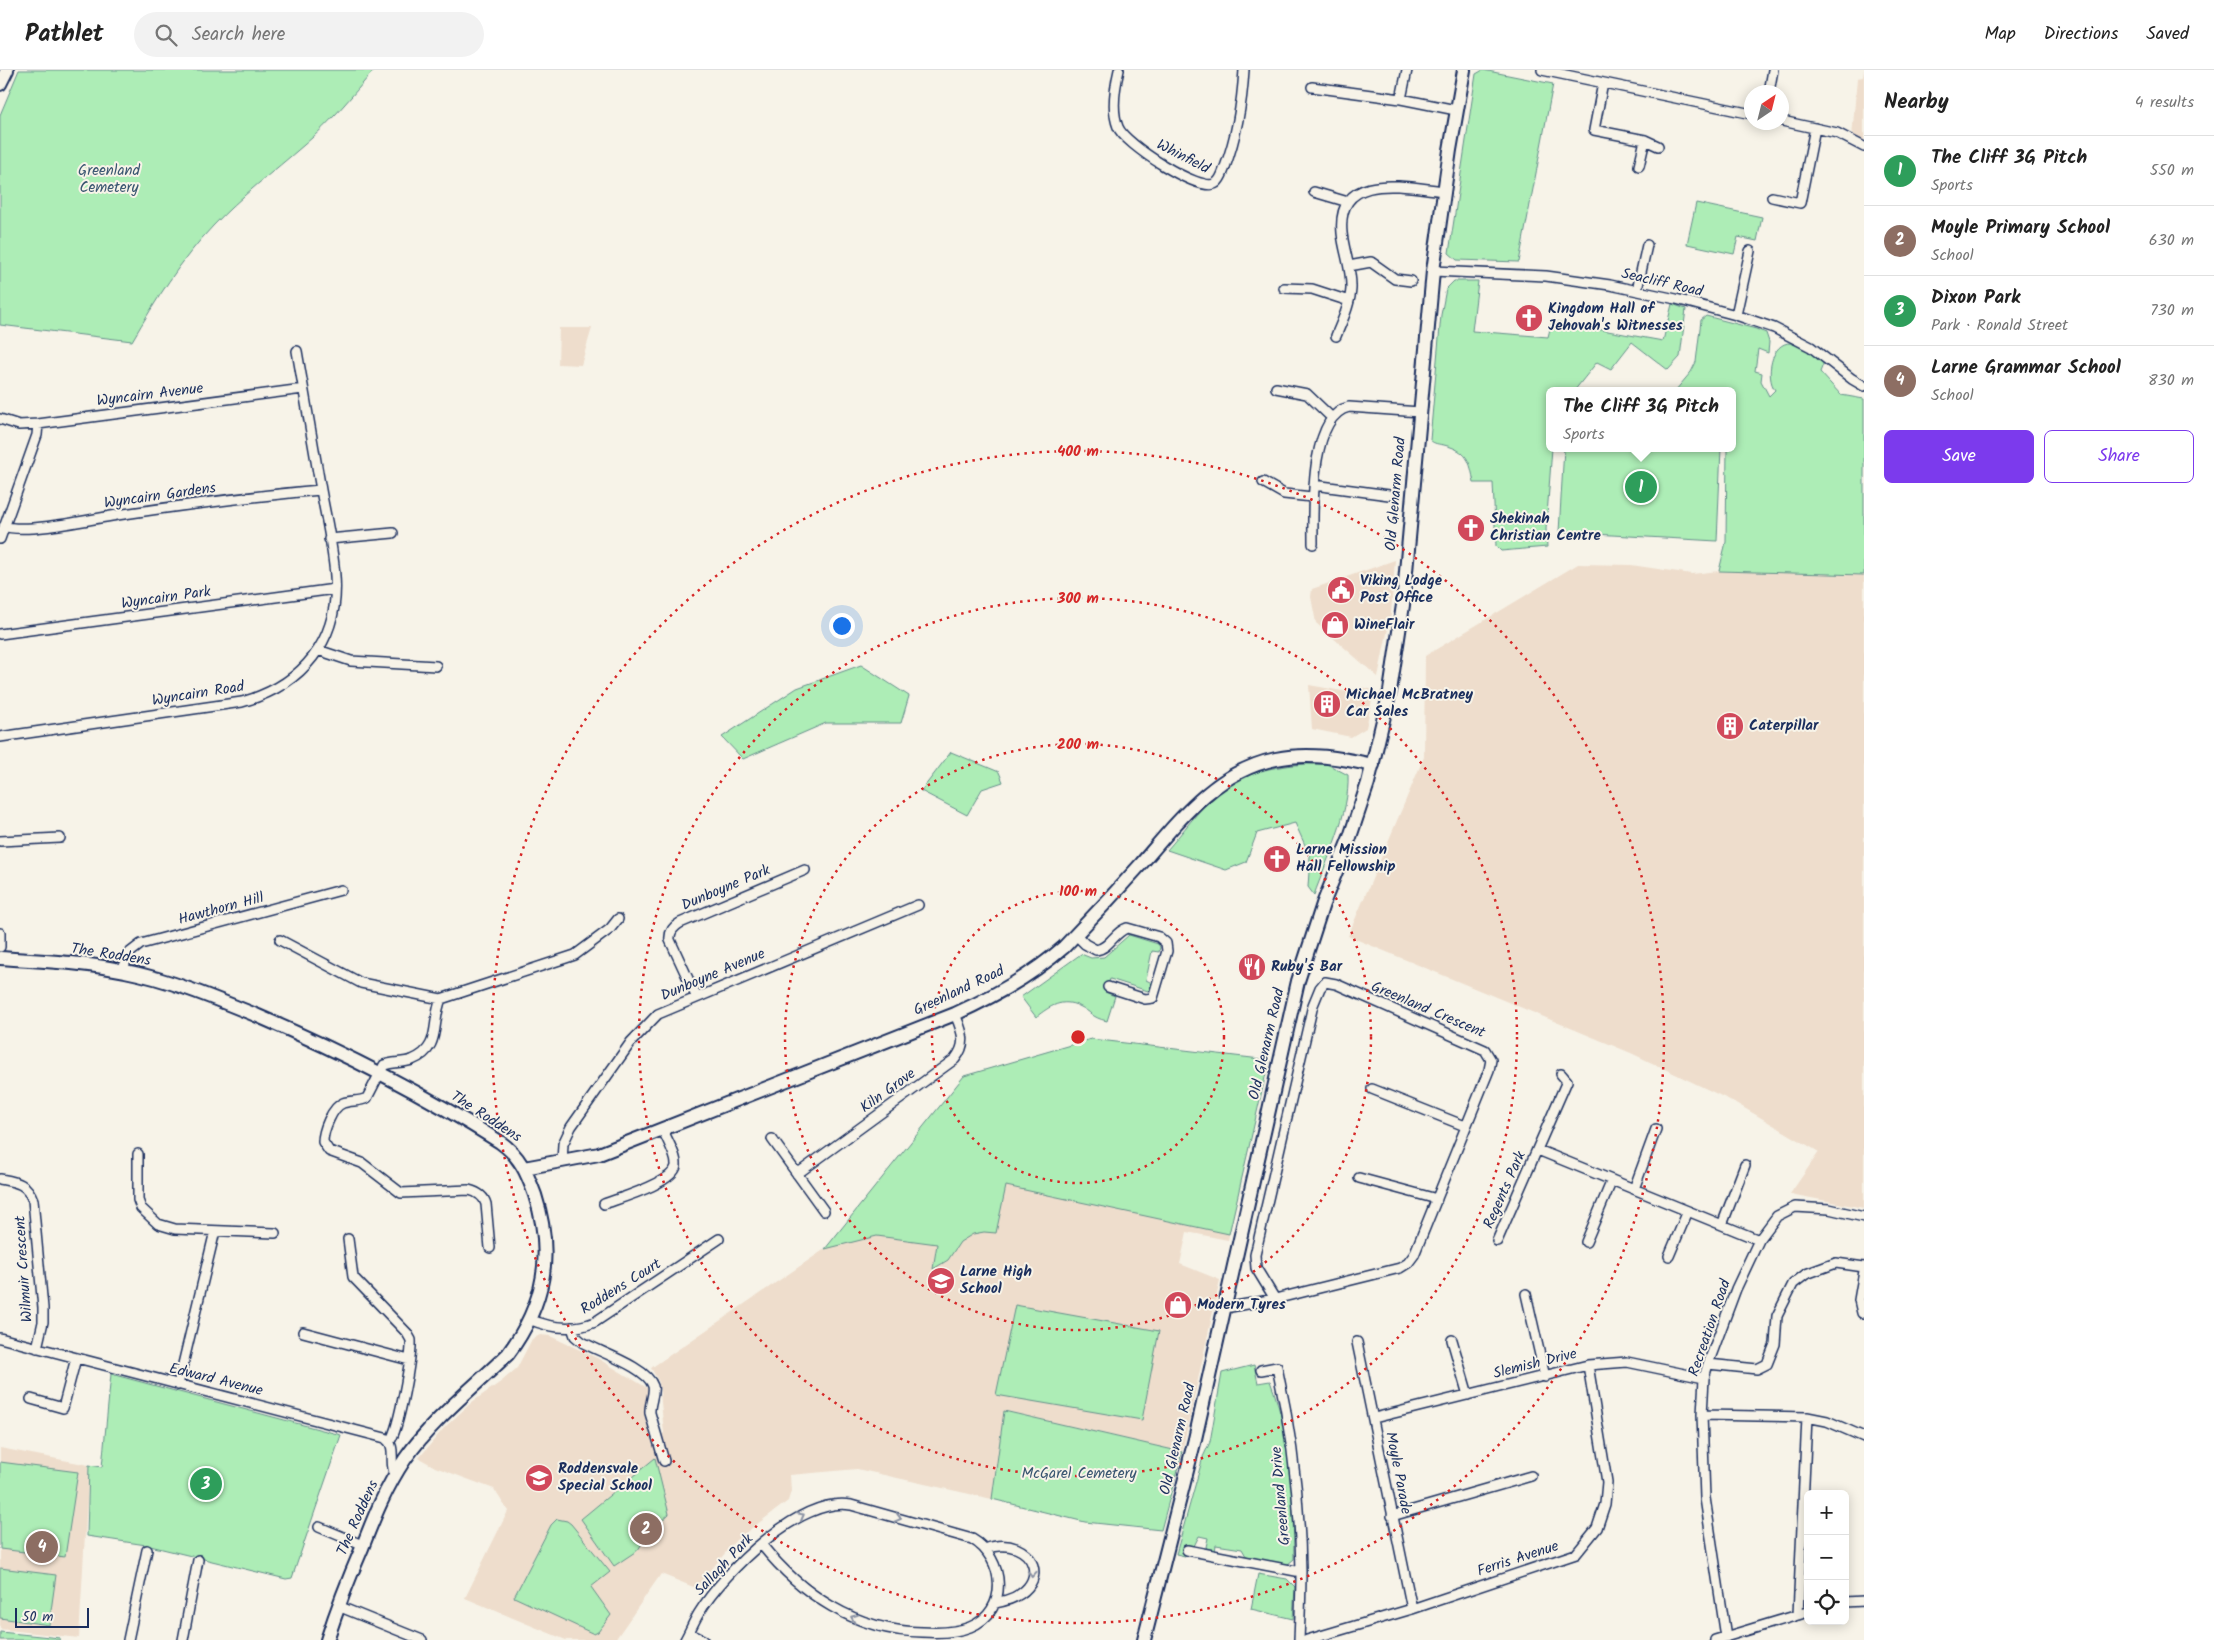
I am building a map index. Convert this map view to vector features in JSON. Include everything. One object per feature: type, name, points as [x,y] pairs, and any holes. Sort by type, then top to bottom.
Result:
[{"type":"street","points":[[0,84],[7,70]]},
{"type":"street","name":"Whinfield","points":[[1119,70],[1115,106],[1118,127],[1123,136],[1135,147],[1154,159],[1207,186],[1214,184],[1220,179],[1231,151],[1240,118],[1244,70]]},
{"type":"street","points":[[1401,99],[1407,70]]},
{"type":"street","name":"Old Glenarm Road","points":[[1144,1640],[1195,1439],[1298,981],[1373,765],[1390,690],[1397,647],[1433,271],[1456,110],[1464,70]]},
{"type":"street","points":[[1542,70],[1744,112]]},
{"type":"street","points":[[1770,85],[1773,70]]},
{"type":"street","points":[[1603,83],[1594,130],[1645,140],[1658,146]]},
{"type":"street","points":[[1312,87],[1401,99],[1456,110]]},
{"type":"street","points":[[1789,122],[1836,133],[1864,147]]},
{"type":"street","points":[[1772,197],[1800,203],[1815,128]]},
{"type":"street","points":[[1640,166],[1645,140]]},
{"type":"street","points":[[1336,336],[1349,301],[1351,286],[1342,230],[1343,213],[1348,202],[1361,190],[1377,186],[1444,191]]},
{"type":"street","points":[[1314,192],[1348,202]]},
{"type":"street","points":[[1637,290],[1647,244]]},
{"type":"street","points":[[1736,315],[1750,251]]},
{"type":"street","points":[[1349,266],[1371,262],[1393,278],[1411,281]]},
{"type":"street","name":"Seacliff Road","points":[[1433,271],[1546,276],[1637,290],[1736,315],[1774,328],[1804,343],[1864,386]]},
{"type":"street","points":[[1284,288],[1312,289],[1349,301]]},
{"type":"street","name":"Wyncairn Road","points":[[0,737],[242,702],[269,692],[287,681],[303,669],[318,650],[332,619],[335,589],[329,539],[297,351]]},
{"type":"street","points":[[1276,388],[1307,394],[1331,417]]},
{"type":"street","name":"Wyncairn Avenue","points":[[0,419],[19,425],[38,424],[303,389]]},
{"type":"street","points":[[1313,544],[1312,497],[1324,432],[1331,417],[1338,410],[1349,407],[1420,412]]},
{"type":"street","points":[[0,539],[37,436],[38,424]]},
{"type":"street","points":[[1263,482],[1284,494],[1312,497]]},
{"type":"street","points":[[1314,484],[1390,495]]},
{"type":"street","name":"Wyncairn Gardens","points":[[4,526],[16,529],[57,525],[228,500],[321,490]]},
{"type":"street","points":[[329,539],[393,533]]},
{"type":"street","name":"Wyncairn Park","points":[[0,634],[335,589]]},
{"type":"street","points":[[318,650],[351,661],[436,666]]},
{"type":"street","name":"Greenland Road","points":[[524,1168],[599,1154],[955,1014],[985,1000],[1027,976],[1049,960],[1076,935],[1192,807],[1226,778],[1257,764],[1294,756],[1324,756],[1373,765]]},
{"type":"street","points":[[0,841],[56,842]]},
{"type":"street","name":"Dunboyne Park","points":[[696,996],[670,940],[670,933],[674,927],[805,870]]},
{"type":"street","name":"Hawthorn Hill","points":[[123,970],[128,954],[141,944],[341,890]]},
{"type":"street","name":"Dunboyne Avenue","points":[[562,1162],[564,1142],[571,1128],[639,1032],[660,1012],[918,905]]},
{"type":"street","points":[[280,940],[361,983],[441,999],[576,955],[610,929],[618,919]]},
{"type":"street","points":[[1076,935],[1088,946],[1098,950],[1105,947],[1120,931],[1126,928],[1159,937],[1166,943],[1167,951],[1153,998],[1146,999],[1108,987]]},
{"type":"street","points":[[0,933],[0,948]]},
{"type":"street","name":"The Roddens","points":[[0,958],[92,965],[123,970],[180,986],[233,1006],[302,1035],[381,1072],[464,1119],[500,1142],[511,1150],[524,1168],[542,1223],[545,1250],[543,1280],[529,1319],[508,1354],[432,1426],[405,1459],[382,1496],[338,1606],[327,1640]]},
{"type":"street","name":"Greenland Crescent","points":[[1225,1308],[1275,1299],[1400,1268],[1408,1263],[1414,1255],[1489,1070],[1491,1060],[1486,1050],[1336,984],[1325,982],[1320,988],[1313,1005],[1255,1255],[1256,1268],[1275,1299]]},
{"type":"street","points":[[441,999],[436,1011],[433,1044],[427,1051],[411,1060],[384,1065],[367,1098],[344,1103],[337,1108],[324,1135],[325,1146],[332,1153],[366,1166],[394,1189],[402,1193],[469,1190],[479,1194],[486,1204],[490,1248]]},
{"type":"street","name":"Kiln Grove","points":[[797,1174],[955,1059],[964,1043],[955,1014]]},
{"type":"street","name":"Regents Park","points":[[1498,1241],[1567,1080],[1561,1074]]},
{"type":"street","points":[[1372,1089],[1465,1126]]},
{"type":"street","points":[[1634,1189],[1656,1129]]},
{"type":"street","points":[[604,1204],[657,1183],[672,1174],[676,1167],[675,1160],[663,1130]]},
{"type":"street","points":[[772,1139],[824,1211]]},
{"type":"street","name":"Regents Park","points":[[1538,1150],[1759,1240]]},
{"type":"street","points":[[138,1154],[138,1200],[141,1208],[149,1217],[164,1227],[275,1233]]},
{"type":"street","points":[[1722,1225],[1745,1165]]},
{"type":"street","points":[[1359,1178],[1437,1199]]},
{"type":"street","name":"Wilmuir Crescent","points":[[0,1179],[25,1186],[33,1200],[43,1308],[43,1322],[37,1348]]},
{"type":"street","points":[[1586,1242],[1612,1180]]},
{"type":"street","name":"Recreation Road","points":[[1726,1637],[1705,1498],[1702,1415],[1704,1378],[1708,1364],[1736,1289],[1759,1240],[1778,1216],[1795,1208],[1829,1209],[1864,1217]]},
{"type":"street","points":[[1669,1256],[1688,1211]]},
{"type":"street","points":[[178,1384],[215,1230]]},
{"type":"street","points":[[348,1238],[350,1269],[353,1277],[407,1333],[411,1340],[395,1432],[390,1441],[392,1447],[392,1468],[396,1474]]},
{"type":"street","name":"Roddens Court","points":[[529,1319],[546,1325],[572,1328],[582,1327],[599,1320],[719,1239]]},
{"type":"street","points":[[1708,1364],[1757,1369],[1767,1364],[1775,1344],[1777,1316],[1793,1284],[1806,1274],[1836,1263],[1864,1267]]},
{"type":"street","points":[[1864,1271],[1859,1300],[1862,1313],[1864,1313]]},
{"type":"street","points":[[1526,1294],[1545,1377]]},
{"type":"street","points":[[572,1328],[582,1342],[637,1370],[652,1384],[654,1391],[650,1413],[664,1461]]},
{"type":"street","points":[[302,1332],[409,1360]]},
{"type":"street","name":"Edward Avenue","points":[[0,1338],[372,1434],[390,1441]]},
{"type":"street","points":[[1452,1340],[1468,1395]]},
{"type":"street","name":"Moyle Parade","points":[[1357,1342],[1412,1608]]},
{"type":"street","points":[[31,1399],[63,1408],[76,1358]]},
{"type":"street","name":"Slemish Drive","points":[[1374,1418],[1588,1365],[1627,1362],[1704,1378]]},
{"type":"street","name":"Ferris Avenue","points":[[1307,1640],[1576,1554],[1597,1528],[1605,1504],[1607,1482],[1588,1365]]},
{"type":"street","name":"Greenland Drive","points":[[1261,1370],[1277,1367],[1285,1404],[1296,1481],[1301,1572],[1299,1640]]},
{"type":"street","points":[[1702,1415],[1807,1417],[1827,1421],[1864,1437]]},
{"type":"street","points":[[1798,1615],[1807,1417]]},
{"type":"street","points":[[1392,1516],[1531,1476]]},
{"type":"street","name":"Sallagh Park","points":[[687,1636],[707,1600],[747,1556],[761,1544],[810,1511],[832,1504],[851,1506],[968,1537],[985,1549]]},
{"type":"street","points":[[318,1528],[362,1545]]},
{"type":"street","points":[[761,1544],[787,1574],[810,1594],[837,1611],[877,1626],[910,1632],[955,1631],[977,1624],[996,1603],[999,1588],[999,1574],[985,1549],[1000,1545],[1021,1551],[1029,1556],[1033,1566],[1034,1577],[1027,1589],[1014,1599],[996,1603]]},
{"type":"street","points":[[128,1640],[147,1550]]},
{"type":"street","points":[[1187,1550],[1301,1572]]},
{"type":"street","points":[[183,1640],[198,1560]]},
{"type":"street","points":[[338,1606],[422,1640]]},
{"type":"street","points":[[1715,1640],[1804,1613]]},
{"type":"street","points":[[687,1636],[702,1640]]},
{"type":"shaded area","points":[[1864,70],[1864,143],[1852,137],[1857,78],[1863,77]]},
{"type":"shaded area","points":[[559,328],[592,328],[581,365],[558,364]]},
{"type":"shaded area","points":[[1395,560],[1391,614],[1378,677],[1316,623],[1311,597],[1312,589]]},
{"type":"shaded area","name":"Caterpillar","points":[[1578,564],[1631,565],[1692,574],[1719,571],[1864,575],[1864,1208],[1790,1194],[1819,1152],[1734,1102],[1631,1053],[1348,936],[1424,757],[1425,656]]},
{"type":"shaded area","points":[[1309,685],[1359,694],[1360,687],[1374,690],[1366,728],[1351,737],[1312,729]]},
{"type":"shaded area","name":"Larne High School","points":[[1091,1039],[1269,1060],[1228,1240],[1187,1232],[1180,1264],[1220,1280],[1182,1452],[1004,1411],[992,1499],[857,1469],[790,1475],[791,1491],[788,1501],[736,1540],[696,1588],[661,1574],[615,1640],[566,1640],[465,1598],[508,1511],[494,1489],[435,1467],[419,1458],[444,1428],[472,1402],[517,1368],[532,1339],[540,1335],[550,1336],[597,1358],[649,1389],[646,1406],[647,1420],[654,1442],[664,1433],[659,1382],[651,1368],[825,1249],[964,1076]]},
{"type":"shaded area","points":[[0,1448],[89,1465],[79,1638],[0,1629]]},
{"type":"green space","name":"Greenland Cemetery","points":[[19,70],[374,70],[323,128],[235,204],[201,239],[169,281],[132,341],[0,325],[0,115]]},
{"type":"green space","points":[[1483,70],[1553,84],[1519,262],[1457,260],[1449,253],[1476,74]]},
{"type":"green space","points":[[1696,203],[1762,217],[1757,241],[1738,237],[1734,254],[1687,244]]},
{"type":"green space","points":[[1454,281],[1478,281],[1472,331],[1548,337],[1552,321],[1663,341],[1672,304],[1686,309],[1680,357],[1668,370],[1632,342],[1611,369],[1597,362],[1577,387],[1546,387],[1546,452],[1552,452],[1546,529],[1547,547],[1501,551],[1496,546],[1493,483],[1474,483],[1469,463],[1463,454],[1452,447],[1430,440],[1441,315],[1446,289]]},
{"type":"green space","points":[[1706,316],[1766,333],[1769,342],[1768,353],[1758,349],[1755,371],[1762,373],[1761,381],[1769,396],[1775,390],[1770,377],[1772,361],[1779,348],[1784,344],[1791,343],[1805,347],[1824,362],[1820,372],[1841,395],[1864,399],[1864,575],[1719,571],[1726,542],[1727,452],[1736,452],[1736,387],[1678,387],[1691,372],[1696,362],[1701,320]]},
{"type":"green space","points":[[1564,452],[1721,452],[1717,541],[1559,532]]},
{"type":"green space","points":[[861,665],[909,696],[901,723],[826,723],[743,759],[722,737],[797,688]]},
{"type":"green space","points":[[951,752],[999,772],[1003,782],[982,789],[967,815],[921,791]]},
{"type":"green space","points":[[1327,764],[1348,775],[1348,790],[1342,820],[1314,895],[1308,887],[1310,856],[1295,823],[1257,833],[1246,862],[1226,870],[1167,850],[1203,807],[1226,787],[1259,772],[1283,766]]},
{"type":"green space","points":[[1129,935],[1158,944],[1160,947],[1159,952],[1152,951],[1146,980],[1152,983],[1151,989],[1148,991],[1110,979],[1105,992],[1115,996],[1107,1021],[1097,1018],[1079,1006],[1067,1003],[1056,1004],[1036,1017],[1021,997],[1081,954],[1091,958],[1104,957]]},
{"type":"green space","points":[[1091,1039],[1269,1060],[1229,1234],[1006,1186],[996,1233],[984,1232],[973,1234],[960,1242],[948,1260],[933,1269],[937,1244],[877,1236],[825,1249],[964,1076]]},
{"type":"green space","points":[[1015,1305],[1159,1331],[1142,1420],[996,1395]]},
{"type":"green space","points":[[1254,1365],[1258,1383],[1270,1381],[1283,1425],[1292,1492],[1294,1559],[1287,1565],[1246,1556],[1242,1549],[1216,1545],[1215,1551],[1209,1551],[1206,1547],[1208,1538],[1199,1536],[1194,1546],[1188,1547],[1185,1556],[1176,1554],[1203,1457],[1210,1442],[1222,1373]]},
{"type":"green space","points":[[111,1374],[341,1435],[292,1578],[286,1579],[146,1545],[87,1536],[89,1465],[102,1467]]},
{"type":"green space","name":"McGarel Cemetery","points":[[1004,1411],[1182,1452],[1161,1530],[1085,1522],[992,1499]]},
{"type":"green space","points":[[655,1458],[669,1514],[649,1532],[638,1550],[614,1566],[581,1519]]},
{"type":"green space","points":[[0,1462],[78,1472],[65,1557],[0,1549]]},
{"type":"green space","points":[[557,1519],[571,1524],[610,1572],[591,1587],[611,1615],[598,1632],[594,1634],[514,1597],[551,1525]]},
{"type":"green space","points":[[0,1568],[56,1575],[49,1625],[0,1618]]},
{"type":"green space","points":[[1258,1574],[1287,1579],[1295,1587],[1293,1619],[1251,1609]]},
{"type":"green space","points":[[0,1632],[60,1638],[60,1640],[0,1640]]},
{"type":"place","name":"Kingdom Hall of Jehovah's Witnesses","points":[[1529,318]]},
{"type":"place","name":"The Cliff 3G Pitch","points":[[1641,487]]},
{"type":"place","name":"Shekinah Christian Centre","points":[[1471,528]]},
{"type":"place","name":"Viking Lodge Post Office","points":[[1341,590]]},
{"type":"place","name":"WineFlair","points":[[1335,625]]},
{"type":"place","name":"Michael McBratney Car Sales","points":[[1327,704]]},
{"type":"place","name":"Caterpillar","points":[[1730,726]]},
{"type":"place","name":"Larne Mission Hall Fellowship","points":[[1277,859]]},
{"type":"place","name":"Ruby's Bar","points":[[1252,967]]},
{"type":"place","name":"Larne High School","points":[[941,1281]]},
{"type":"place","name":"Modern Tyres","points":[[1178,1305]]},
{"type":"place","name":"Roddensvale Special School","points":[[539,1478]]},
{"type":"place","name":"Dixon Park","points":[[206,1484]]},
{"type":"place","name":"Moyle Primary School","points":[[646,1529]]},
{"type":"place","name":"Larne Grammar School","points":[[42,1547]]}]
